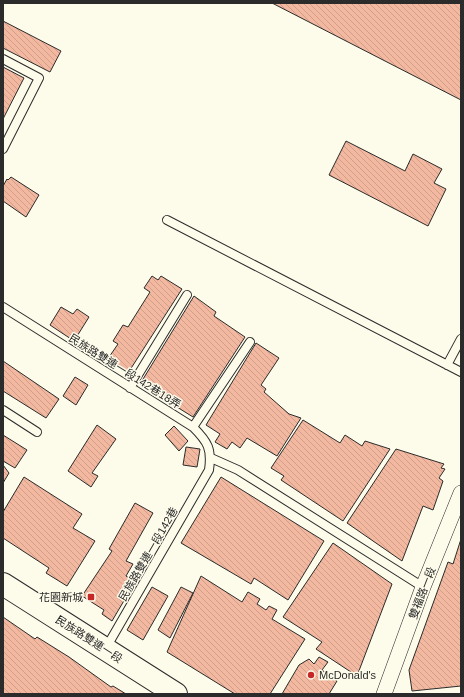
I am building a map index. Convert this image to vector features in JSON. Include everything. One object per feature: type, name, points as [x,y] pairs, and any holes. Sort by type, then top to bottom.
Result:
[{"type":"main road","name":"民族路雙連一段","points":[[3,584],[176,694]]},
{"type":"street","name":"雙福路一段","points":[[384,694],[423,588],[461,493]]},
{"type":"lane","points":[[3,59],[39,78],[3,149]]},
{"type":"lane","points":[[167,220],[461,372]]},
{"type":"lane","points":[[130,388],[187,295]]},
{"type":"lane","name":"民族路雙連一段142巷18弄","points":[[3,307],[193,427],[206,440],[211,458],[209,470]]},
{"type":"lane","points":[[447,365],[461,339]]},
{"type":"lane","points":[[193,427],[250,342]]},
{"type":"lane","points":[[3,410],[37,432]]},
{"type":"lane","points":[[211,458],[238,470],[423,588]]},
{"type":"lane","name":"民族路雙連一段142巷","points":[[105,649],[209,470]]},
{"type":"building","points":[[272,3],[461,3],[461,100]]},
{"type":"building","points":[[3,21],[61,51],[50,72],[3,48]]},
{"type":"building","points":[[3,67],[24,78],[3,119]]},
{"type":"building","points":[[346,141],[405,171],[413,154],[442,169],[434,183],[446,189],[428,226],[329,175]]},
{"type":"building","points":[[11,177],[39,195],[26,217],[3,201],[3,186],[7,179],[8,180]]},
{"type":"building","points":[[152,276],[158,280],[161,276],[182,289],[128,373],[107,360],[118,344],[113,341],[123,325],[128,327],[150,292],[144,288]]},
{"type":"building","points":[[194,296],[216,312],[214,316],[245,337],[193,417],[140,384]]},
{"type":"building","points":[[61,307],[73,314],[77,309],[89,317],[74,341],[50,325]]},
{"type":"building","points":[[256,343],[279,358],[261,385],[266,389],[264,392],[289,414],[301,418],[277,456],[247,438],[240,448],[232,442],[227,449],[215,442],[220,434],[206,425]]},
{"type":"building","points":[[3,361],[59,399],[46,418],[3,391]]},
{"type":"building","points":[[75,377],[88,385],[76,405],[63,396]]},
{"type":"building","points":[[303,420],[340,443],[345,435],[362,446],[365,441],[390,449],[343,521],[281,480],[284,476],[271,468]]},
{"type":"building","points":[[97,425],[116,439],[92,473],[98,476],[91,487],[68,471]]},
{"type":"building","points":[[174,426],[188,441],[179,451],[165,435]]},
{"type":"building","points":[[3,435],[27,450],[15,468],[3,461]]},
{"type":"building","points":[[186,447],[200,449],[197,467],[183,465]]},
{"type":"building","points":[[396,449],[444,464],[441,468],[445,469],[439,478],[443,481],[433,510],[423,506],[402,561],[347,523]]},
{"type":"building","points":[[3,465],[9,473],[3,483]]},
{"type":"building","points":[[24,477],[82,514],[73,528],[95,541],[67,586],[46,573],[49,568],[3,538],[3,512]]},
{"type":"building","points":[[221,477],[324,541],[288,600],[254,578],[251,584],[181,543]]},
{"type":"building","points":[[135,503],[153,513],[126,561],[133,564],[126,576],[135,582],[112,621],[102,614],[104,610],[82,596],[112,551],[109,549]]},
{"type":"building","points":[[461,539],[461,686],[412,691],[409,670],[448,562],[453,564]]},
{"type":"building","points":[[333,543],[392,584],[357,676],[316,649],[322,642],[283,617]]},
{"type":"building","points":[[201,576],[242,602],[248,592],[260,599],[257,604],[266,610],[269,606],[277,610],[272,619],[305,639],[270,694],[235,694],[167,652]]},
{"type":"building","points":[[152,587],[168,596],[143,640],[127,630]]},
{"type":"building","points":[[181,587],[193,593],[170,638],[158,630]]},
{"type":"building","points":[[3,617],[35,639],[37,637],[69,657],[111,687],[113,686],[126,694],[3,694]]},
{"type":"building","name":"McDonald's","points":[[319,657],[328,662],[322,670],[337,681],[329,694],[282,694],[299,665],[309,659],[314,664]]},
{"type":"place","name":"花園新城","points":[[91,597]]},
{"type":"place","name":"McDonald's","points":[[311,675]]}]
